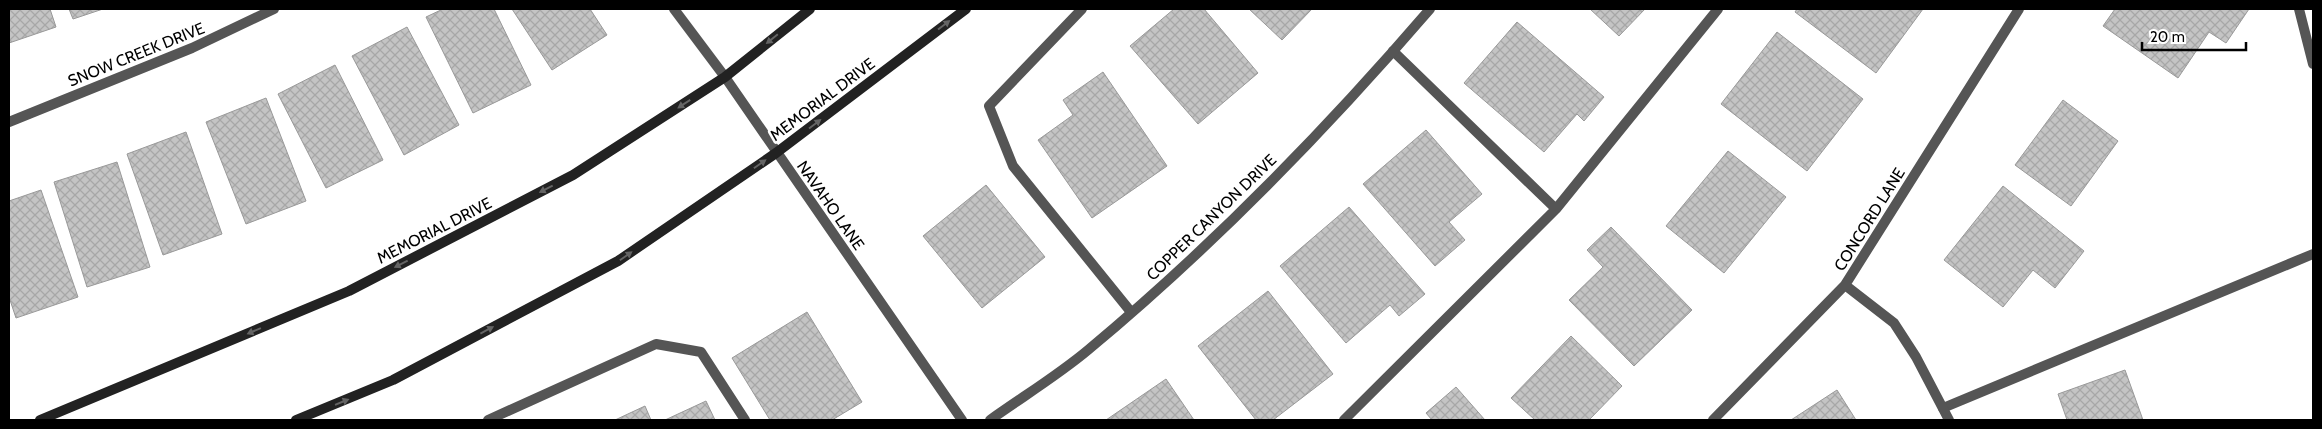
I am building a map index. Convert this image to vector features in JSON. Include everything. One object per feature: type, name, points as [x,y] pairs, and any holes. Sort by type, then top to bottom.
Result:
[{"type":"main road","name":"MEMORIAL DRIVE","points":[[40,420],[349,291],[573,175],[725,77],[810,9]]},
{"type":"main road","name":"MEMORIAL DRIVE","points":[[296,420],[393,380],[618,261],[776,153],[966,9]]},
{"type":"street","name":"SNOW CREEK DRIVE","points":[[9,122],[192,48],[274,9]]},
{"type":"street","name":"NAVAHO LANE","points":[[674,9],[725,77],[962,420]]},
{"type":"street","points":[[1082,9],[990,106],[1013,166],[1132,312]]},
{"type":"street","name":"COPPER CANYON DRIVE","points":[[990,420],[1086,352],[1192,259],[1290,162],[1430,9]]},
{"type":"street","points":[[1344,420],[1556,209],[1718,9]]},
{"type":"street","name":"CONCORD LANE","points":[[1713,420],[1845,285],[2019,9]]},
{"type":"street","points":[[2298,9],[2313,64]]},
{"type":"street","points":[[1393,51],[1556,209]]},
{"type":"street","points":[[1943,408],[2313,254]]},
{"type":"street","points":[[1845,285],[1894,323],[1916,357],[1950,420]]},
{"type":"street","points":[[488,420],[656,344],[701,352],[745,420]]},
{"type":"building","points":[[9,9],[50,9],[56,27],[9,43]]},
{"type":"building","points":[[69,9],[103,9],[73,19]]},
{"type":"building","points":[[443,9],[494,9],[531,85],[473,113],[426,17]]},
{"type":"building","points":[[512,9],[590,9],[607,35],[552,70]]},
{"type":"building","points":[[1174,9],[1204,9],[1258,73],[1198,124],[1130,46]]},
{"type":"building","points":[[1249,9],[1312,9],[1282,40]]},
{"type":"building","points":[[1590,9],[1645,9],[1619,36]]},
{"type":"building","points":[[1797,9],[1923,9],[1876,73],[1795,12]]},
{"type":"building","points":[[2115,9],[2249,9],[2226,43],[2209,32],[2178,78],[2103,26]]},
{"type":"building","points":[[1517,22],[1604,97],[1584,121],[1577,114],[1544,152],[1464,83]]},
{"type":"building","points":[[407,27],[459,125],[404,155],[352,56]]},
{"type":"building","points":[[1777,32],[1863,99],[1807,171],[1721,104]]},
{"type":"building","points":[[335,65],[383,160],[326,188],[278,94]]},
{"type":"building","points":[[1103,72],[1167,166],[1092,218],[1038,140],[1073,115],[1063,100]]},
{"type":"building","points":[[266,98],[306,201],[246,224],[206,122]]},
{"type":"building","points":[[2063,100],[2118,141],[2071,206],[2015,165]]},
{"type":"building","points":[[1426,130],[1482,194],[1449,222],[1465,240],[1435,266],[1363,184]]},
{"type":"building","points":[[186,132],[222,234],[163,255],[127,154]]},
{"type":"building","points":[[1728,151],[1786,197],[1724,273],[1666,226]]},
{"type":"building","points":[[117,162],[150,267],[87,287],[54,182]]},
{"type":"building","points":[[986,185],[1045,257],[982,308],[923,236]]},
{"type":"building","points":[[2003,186],[2084,251],[2055,288],[2033,270],[2003,307],[1944,260]]},
{"type":"building","points":[[41,190],[78,297],[16,318],[9,297],[9,201]]},
{"type":"building","points":[[1349,207],[1425,294],[1399,316],[1390,305],[1346,343],[1280,266]]},
{"type":"building","points":[[1611,227],[1692,310],[1634,366],[1569,300],[1603,267],[1587,250]]},
{"type":"building","points":[[1268,291],[1333,374],[1273,420],[1256,420],[1198,346]]},
{"type":"building","points":[[807,312],[862,402],[832,420],[770,420],[732,358]]},
{"type":"building","points":[[1571,336],[1622,386],[1589,420],[1535,420],[1511,398]]},
{"type":"building","points":[[2125,370],[2143,420],[2067,420],[2058,394]]},
{"type":"building","points":[[1166,379],[1194,420],[1106,420]]},
{"type":"building","points":[[1456,387],[1485,420],[1432,420],[1426,413]]},
{"type":"building","points":[[1837,390],[1856,420],[1791,420]]},
{"type":"building","points":[[706,401],[715,420],[665,420]]},
{"type":"building","points":[[645,406],[651,420],[615,420]]}]
